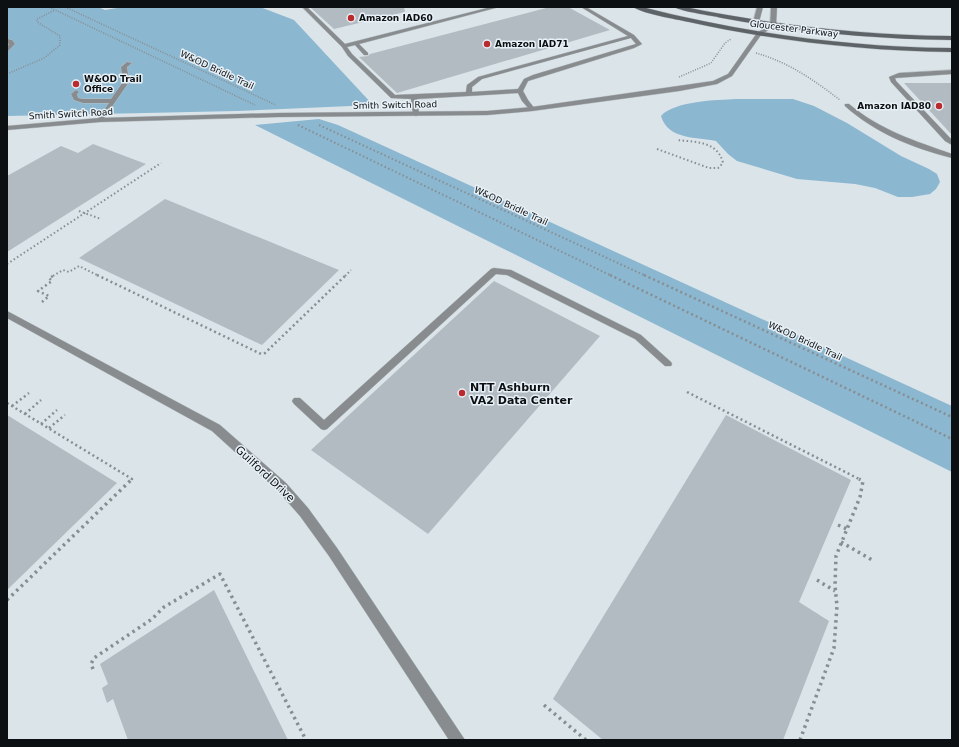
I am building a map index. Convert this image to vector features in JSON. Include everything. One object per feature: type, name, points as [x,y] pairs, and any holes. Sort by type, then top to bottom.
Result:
[{"type":"main road","name":"Gloucester Parkway","points":[[636,7],[690,21],[759,34],[872,46],[952,50]]},
{"type":"main road","name":"Gloucester Parkway","points":[[677,7],[773,25],[871,35],[952,38]]},
{"type":"street","points":[[759,34],[756,22],[760,7]]},
{"type":"street","points":[[773,25],[774,7]]},
{"type":"street","name":"Smith Switch Road","points":[[7,128],[54,122],[100,120],[278,115],[487,113],[532,109],[715,83],[727,78],[759,34],[773,25]]},
{"type":"street","points":[[847,105],[861,118],[873,126],[914,144],[952,156]]},
{"type":"street","name":"Guilford Drive","points":[[7,314],[216,428],[282,487],[304,512],[333,552],[458,740]]},
{"type":"lane","points":[[304,7],[393,97],[520,92]]},
{"type":"lane","points":[[344,46],[497,7]]},
{"type":"lane","points":[[520,92],[526,80],[535,76],[640,44],[632,36],[583,7]]},
{"type":"lane","points":[[469,94],[469,86],[480,78],[632,36]]},
{"type":"lane","points":[[7,41],[10,41],[12,44],[7,50]]},
{"type":"lane","points":[[356,43],[366,54]]},
{"type":"lane","points":[[100,120],[126,82],[124,67],[129,63]]},
{"type":"lane","points":[[952,72],[899,75],[892,77],[892,80],[947,140],[952,143]]},
{"type":"lane","points":[[76,92],[74,94],[76,99],[83,101],[113,101]]},
{"type":"lane","points":[[520,92],[525,102],[532,109]]},
{"type":"lane","points":[[414,97],[416,114]]},
{"type":"lane","points":[[297,401],[324,426],[494,272],[508,272],[638,337],[668,364]]},
{"type":"path","points":[[49,7],[257,106]]},
{"type":"path","name":"W&OD Bridle Trail","points":[[65,7],[298,115]]},
{"type":"path","points":[[7,74],[52,53],[59,47],[61,42],[60,36],[37,22],[37,19],[40,16],[55,10]]},
{"type":"path","points":[[748,51],[771,56],[792,65],[847,105]]},
{"type":"path","points":[[278,115],[952,439]]},
{"type":"path","name":"W&OD Bridle Trail","points":[[319,125],[952,417]]},
{"type":"path","points":[[657,149],[709,168],[718,168],[722,165],[723,158],[713,147],[705,144],[677,140]]},
{"type":"path","points":[[7,264],[161,163]]},
{"type":"path","points":[[79,210],[101,218]]},
{"type":"path","points":[[42,302],[49,296],[38,291],[52,282],[50,278],[63,270],[69,272],[79,266],[261,354],[265,353],[281,339],[351,270]]},
{"type":"path","points":[[686,392],[863,482],[860,497],[836,556],[835,591],[837,606],[834,648],[800,740]]},
{"type":"path","points":[[12,406],[29,393]]},
{"type":"path","points":[[25,414],[41,400]]},
{"type":"path","points":[[7,403],[132,479],[7,600]]},
{"type":"path","points":[[41,424],[57,410]]},
{"type":"path","points":[[49,428],[65,415]]},
{"type":"path","points":[[838,525],[847,529]]},
{"type":"path","points":[[841,542],[872,560]]},
{"type":"path","points":[[93,669],[92,664],[94,658],[152,619],[164,607],[220,574],[306,740]]},
{"type":"path","points":[[817,580],[835,591]]},
{"type":"path","points":[[544,705],[586,740]]},
{"type":"shaded area","points":[[7,7],[98,7],[105,10],[123,7],[260,7],[294,20],[373,105],[237,111],[7,116]]},
{"type":"shaded area","points":[[736,99],[793,99],[814,106],[847,123],[901,156],[929,169],[937,174],[940,182],[936,189],[930,194],[912,197],[898,197],[875,188],[855,184],[797,179],[737,161],[716,141],[692,138],[676,133],[665,124],[661,116],[667,111],[685,104]]},
{"type":"shaded area","points":[[319,119],[338,125],[952,406],[952,472],[255,125]]},
{"type":"building","name":"Amazon IAD60","points":[[310,7],[404,7],[405,12],[334,29]]},
{"type":"building","name":"Amazon IAD71","points":[[550,7],[568,7],[610,30],[397,93],[359,57],[368,56],[370,54]]},
{"type":"building","name":"Amazon IAD80","points":[[904,83],[952,83],[952,135]]},
{"type":"building","points":[[93,144],[146,164],[7,252],[7,176],[61,146],[78,153]]},
{"type":"building","points":[[165,199],[339,270],[262,345],[79,258]]},
{"type":"building","name":"NTT Ashburn VA2 Data Center","points":[[494,281],[600,336],[428,534],[311,450]]},
{"type":"building","points":[[7,415],[117,483],[7,590]]},
{"type":"building","points":[[726,415],[851,480],[799,602],[829,621],[783,740],[603,740],[553,699]]},
{"type":"building","points":[[214,590],[288,740],[128,740],[113,699],[107,703],[102,688],[108,684],[100,664]]},
{"type":"place","name":"Amazon IAD60","points":[[351,18]]},
{"type":"place","name":"Amazon IAD71","points":[[487,44]]},
{"type":"place","name":"W&OD Trail Office","points":[[76,84]]},
{"type":"place","name":"Amazon IAD80","points":[[939,106]]},
{"type":"place","name":"NTT Ashburn VA2 Data Center","points":[[462,393]]}]
